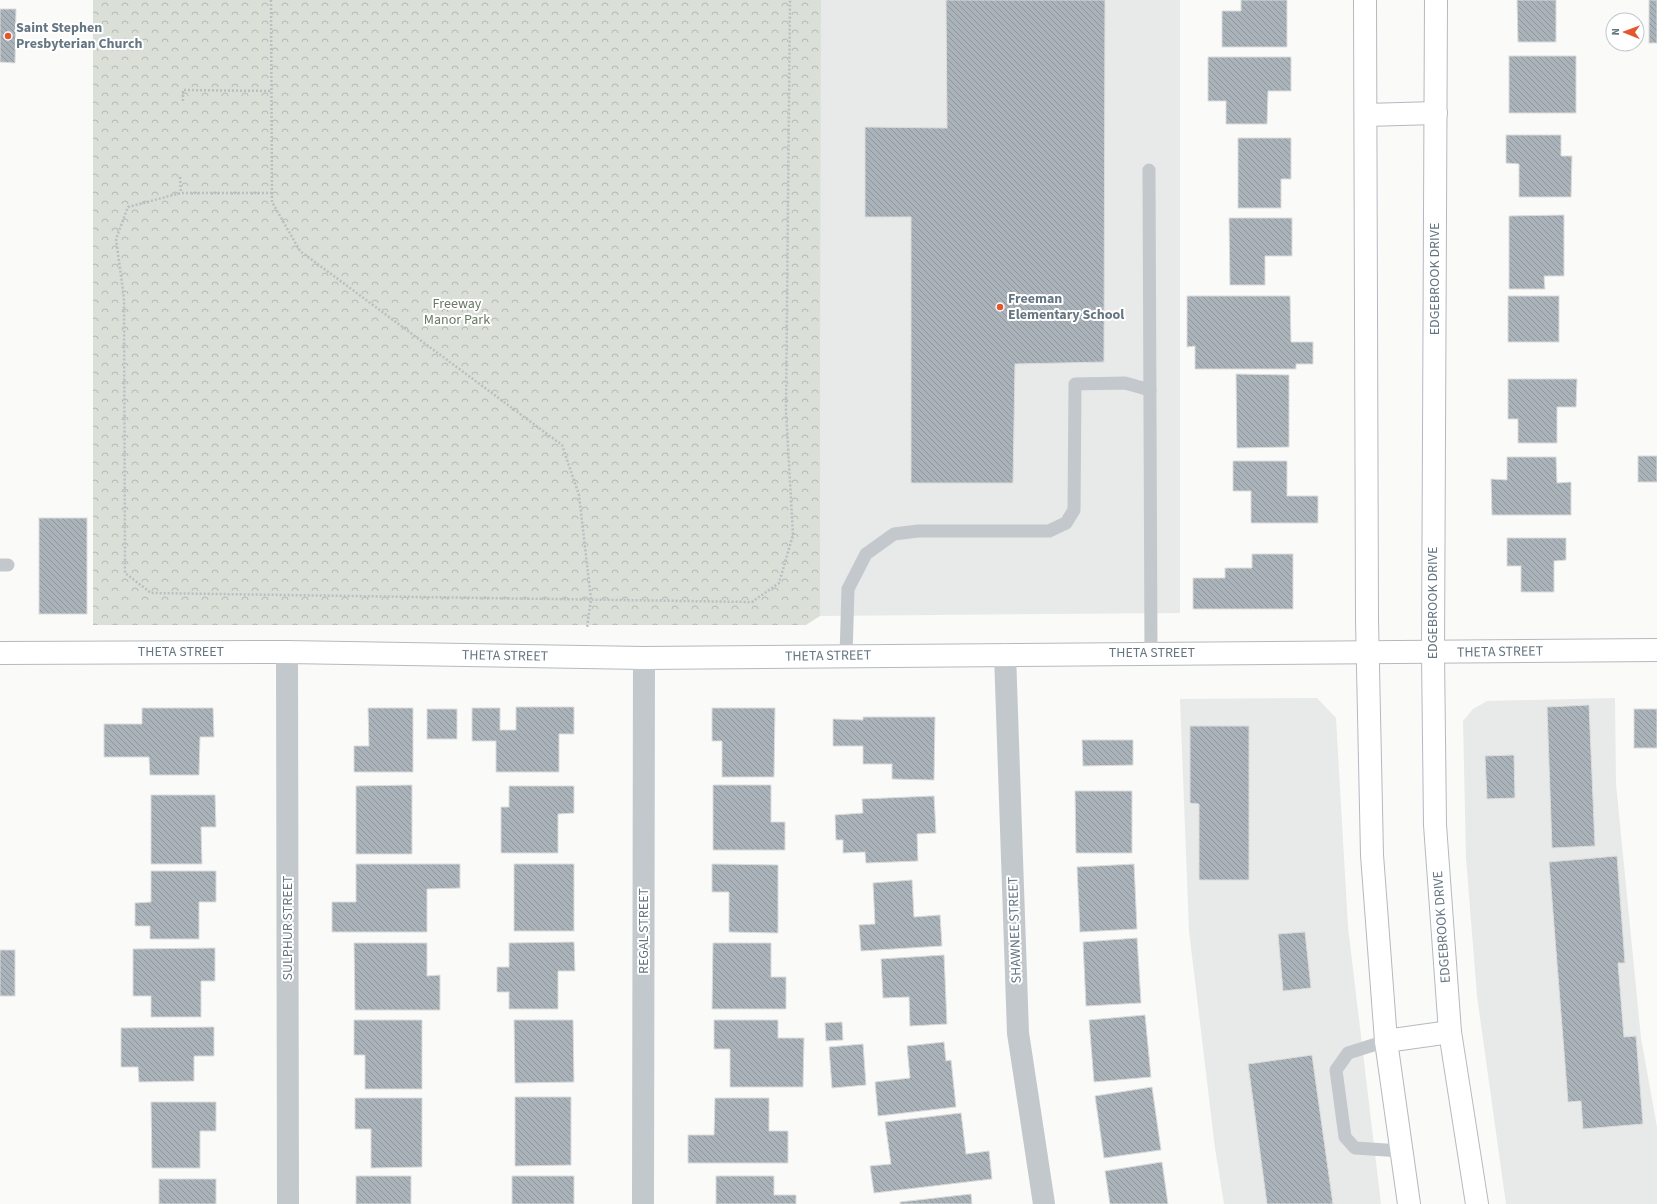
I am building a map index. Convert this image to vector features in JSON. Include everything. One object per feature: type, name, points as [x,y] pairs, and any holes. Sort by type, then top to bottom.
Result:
[{"type":"main road","points":[[1365,0],[1368,652],[1372,855],[1386,1041],[1409,1204]]},
{"type":"main road","name":"EDGEBROOK DRIVE","points":[[1436,0],[1433,653],[1434,825],[1450,1032],[1477,1204]]},
{"type":"main road","points":[[1366,115],[1436,113]]},
{"type":"main road","name":"THETA STREET","points":[[0,653],[287,652],[644,658],[1152,653],[1433,653],[1657,650]]},
{"type":"main road","points":[[1386,1041],[1450,1032]]},
{"type":"street","name":"SULPHUR STREET","points":[[287,652],[288,1204]]},
{"type":"street","name":"SHAWNEE STREET","points":[[1005,654],[1018,1033],[1044,1204]]},
{"type":"street","name":"REGAL STREET","points":[[643,1204],[644,658]]},
{"type":"lane","points":[[1149,170],[1152,653]]},
{"type":"lane","points":[[846,656],[848,590],[866,554],[894,534],[918,531],[1049,531],[1066,523],[1074,510],[1075,384],[1125,383],[1150,390]]},
{"type":"lane","points":[[1386,1041],[1348,1053],[1336,1070],[1345,1137],[1355,1148],[1401,1151]]},
{"type":"path","points":[[271,0],[272,202],[300,251],[562,445],[579,495],[591,599],[587,628]]},
{"type":"path","points":[[272,193],[181,193],[128,206],[116,239],[124,298],[125,573],[151,593],[752,602],[779,583],[793,535],[786,411],[790,0]]},
{"type":"path","points":[[183,101],[183,90],[271,91]]},
{"type":"path","points":[[180,177],[181,193]]},
{"type":"shaded area","name":"Freeman Elementary School","points":[[821,0],[1180,0],[1180,613],[820,616]]},
{"type":"shaded area","points":[[1317,698],[1336,718],[1348,927],[1381,1204],[1224,1204],[1215,1148],[1189,931],[1180,699]]},
{"type":"shaded area","points":[[1615,698],[1616,784],[1641,1038],[1657,1127],[1657,1204],[1506,1204],[1477,996],[1466,858],[1463,721],[1473,709],[1487,701]]},
{"type":"green space","name":"Freeway Manor Park","points":[[93,0],[821,0],[820,616],[806,625],[93,625]]},
{"type":"building","points":[[946,0],[1105,0],[1104,362],[1015,364],[1013,483],[911,483],[911,217],[865,217],[865,127],[947,128]]},
{"type":"building","points":[[1241,0],[1287,0],[1287,47],[1222,47],[1222,11],[1241,11]]},
{"type":"building","points":[[1517,0],[1556,0],[1556,42],[1518,42]]},
{"type":"building","points":[[1649,0],[1657,0],[1657,43],[1649,43]]},
{"type":"building","name":"Saint Stephen Presbyterian Church","points":[[0,9],[16,9],[15,63],[0,62]]},
{"type":"building","points":[[1509,56],[1576,56],[1576,113],[1509,113]]},
{"type":"building","points":[[1208,57],[1291,57],[1291,91],[1268,91],[1267,124],[1226,124],[1226,101],[1208,101]]},
{"type":"building","points":[[1506,135],[1561,135],[1561,156],[1572,156],[1571,197],[1519,197],[1519,164],[1506,163]]},
{"type":"building","points":[[1238,138],[1291,138],[1291,179],[1281,179],[1281,208],[1238,208]]},
{"type":"building","points":[[1564,215],[1564,276],[1544,276],[1545,289],[1509,289],[1509,216]]},
{"type":"building","points":[[1229,218],[1292,218],[1292,256],[1265,256],[1265,285],[1230,285]]},
{"type":"building","points":[[1187,296],[1290,296],[1291,342],[1313,342],[1313,364],[1296,364],[1296,369],[1195,369],[1195,346],[1187,347]]},
{"type":"building","points":[[1508,296],[1559,296],[1559,342],[1508,342]]},
{"type":"building","points":[[1236,374],[1289,375],[1289,447],[1237,448]]},
{"type":"building","points":[[1508,379],[1577,379],[1576,407],[1557,407],[1557,443],[1518,443],[1518,419],[1508,419]]},
{"type":"building","points":[[1638,456],[1657,456],[1657,482],[1638,482]]},
{"type":"building","points":[[1507,457],[1556,457],[1557,483],[1571,482],[1571,515],[1492,515],[1491,479],[1507,480]]},
{"type":"building","points":[[1233,461],[1287,461],[1287,496],[1318,496],[1318,523],[1251,523],[1251,491],[1233,491]]},
{"type":"building","points":[[39,518],[87,518],[87,614],[39,614]]},
{"type":"building","points":[[1507,538],[1566,538],[1566,560],[1554,561],[1554,592],[1521,592],[1521,566],[1507,566]]},
{"type":"building","points":[[1252,554],[1293,554],[1293,609],[1193,609],[1193,578],[1225,578],[1225,568],[1252,568]]},
{"type":"building","points":[[1589,705],[1595,846],[1552,848],[1547,707]]},
{"type":"building","points":[[516,707],[574,707],[574,734],[559,734],[559,772],[496,772],[496,741],[472,741],[472,708],[500,708],[500,730],[516,730]]},
{"type":"building","points":[[142,708],[213,708],[214,737],[200,737],[199,775],[150,775],[149,757],[104,757],[104,724],[142,724]]},
{"type":"building","points":[[368,708],[413,708],[413,772],[354,772],[354,746],[369,746]]},
{"type":"building","points":[[712,708],[775,708],[774,777],[722,777],[722,741],[712,741]]},
{"type":"building","points":[[427,709],[457,709],[457,739],[427,739]]},
{"type":"building","points":[[1634,709],[1657,709],[1657,748],[1634,748]]},
{"type":"building","points":[[863,717],[935,717],[934,780],[892,779],[892,764],[863,764],[863,746],[833,746],[833,719],[863,720]]},
{"type":"building","points":[[1190,726],[1249,726],[1249,880],[1199,880],[1199,804],[1190,803]]},
{"type":"building","points":[[1082,740],[1133,740],[1133,765],[1083,766]]},
{"type":"building","points":[[1514,755],[1515,798],[1487,799],[1485,756]]},
{"type":"building","points":[[412,785],[412,854],[356,854],[356,786]]},
{"type":"building","points":[[713,785],[771,785],[771,822],[785,822],[785,850],[713,850]]},
{"type":"building","points":[[509,786],[574,786],[574,813],[558,814],[558,853],[501,853],[501,807],[509,807]]},
{"type":"building","points":[[1075,791],[1132,791],[1132,853],[1076,853]]},
{"type":"building","points":[[151,795],[215,795],[216,827],[201,827],[202,864],[151,864]]},
{"type":"building","points":[[934,796],[936,833],[917,834],[918,861],[866,863],[865,852],[843,853],[843,840],[836,840],[835,815],[863,813],[862,799]]},
{"type":"building","points":[[1617,856],[1625,963],[1618,963],[1624,1037],[1636,1036],[1643,1124],[1583,1129],[1581,1101],[1568,1102],[1549,862]]},
{"type":"building","points":[[356,864],[460,864],[460,888],[427,889],[427,932],[332,932],[332,902],[356,902]]},
{"type":"building","points":[[514,864],[574,864],[574,931],[514,931]]},
{"type":"building","points":[[712,864],[778,865],[778,933],[729,932],[729,892],[712,892]]},
{"type":"building","points":[[1134,864],[1137,929],[1080,932],[1077,867]]},
{"type":"building","points":[[151,871],[216,871],[216,902],[199,902],[199,939],[150,939],[150,926],[135,926],[135,903],[151,902]]},
{"type":"building","points":[[912,880],[914,917],[940,915],[942,946],[861,951],[859,925],[875,924],[873,883]]},
{"type":"building","points":[[1305,932],[1311,988],[1283,991],[1278,934]]},
{"type":"building","points":[[1137,938],[1141,1003],[1086,1006],[1083,942]]},
{"type":"building","points":[[574,942],[575,971],[558,971],[558,1009],[509,1009],[509,992],[497,992],[497,967],[509,967],[509,943]]},
{"type":"building","points":[[354,943],[427,943],[427,976],[440,975],[440,1010],[355,1010]]},
{"type":"building","points":[[713,943],[771,943],[771,977],[786,977],[786,1009],[712,1009]]},
{"type":"building","points":[[215,948],[215,981],[201,981],[201,1017],[151,1017],[151,996],[133,996],[133,949]]},
{"type":"building","points":[[0,950],[15,950],[15,996],[0,996]]},
{"type":"building","points":[[944,955],[947,1024],[910,1026],[909,997],[883,998],[881,959]]},
{"type":"building","points":[[1145,1015],[1151,1077],[1094,1082],[1089,1020]]},
{"type":"building","points":[[354,1020],[422,1020],[422,1089],[365,1089],[365,1055],[354,1055]]},
{"type":"building","points":[[514,1020],[573,1020],[574,1082],[515,1083]]},
{"type":"building","points":[[714,1020],[778,1020],[778,1038],[804,1038],[803,1087],[730,1087],[730,1049],[714,1049]]},
{"type":"building","points":[[842,1022],[843,1040],[826,1041],[825,1023]]},
{"type":"building","points":[[214,1027],[214,1056],[194,1056],[194,1081],[139,1082],[138,1067],[121,1067],[121,1028]]},
{"type":"building","points":[[944,1042],[946,1061],[951,1060],[956,1107],[878,1116],[875,1082],[910,1078],[907,1046]]},
{"type":"building","points":[[863,1044],[866,1085],[832,1088],[829,1047]]},
{"type":"building","points":[[1312,1055],[1333,1204],[1267,1204],[1248,1064]]},
{"type":"building","points":[[1152,1087],[1161,1150],[1104,1158],[1095,1096]]},
{"type":"building","points":[[515,1097],[571,1097],[571,1165],[515,1166]]},
{"type":"building","points":[[355,1098],[422,1098],[422,1167],[371,1168],[371,1129],[355,1129]]},
{"type":"building","points":[[715,1098],[769,1098],[769,1131],[788,1131],[788,1163],[688,1163],[688,1135],[714,1135]]},
{"type":"building","points":[[151,1102],[216,1102],[216,1131],[200,1131],[200,1168],[152,1168]]},
{"type":"building","points":[[961,1113],[966,1154],[989,1151],[992,1179],[874,1193],[870,1166],[891,1164],[885,1122]]},
{"type":"building","points":[[1162,1162],[1168,1204],[1110,1204],[1105,1171]]},
{"type":"building","points":[[356,1176],[411,1176],[411,1204],[356,1204]]},
{"type":"building","points":[[512,1176],[574,1176],[574,1204],[512,1204]]},
{"type":"building","points":[[716,1176],[774,1176],[774,1195],[796,1195],[796,1204],[716,1204]]},
{"type":"building","points":[[159,1179],[216,1179],[216,1204],[159,1204]]},
{"type":"building","points":[[971,1194],[972,1204],[900,1204],[900,1202]]},
{"type":"place","name":"Saint Stephen Presbyterian Church","points":[[8,36]]},
{"type":"place","name":"Freeman Elementary School","points":[[1000,307]]}]
